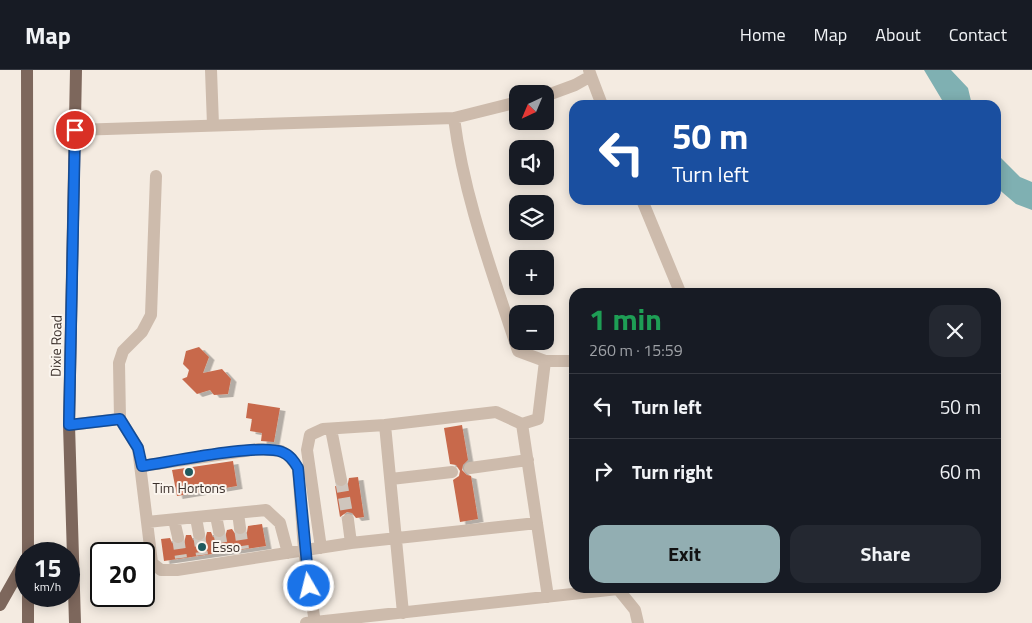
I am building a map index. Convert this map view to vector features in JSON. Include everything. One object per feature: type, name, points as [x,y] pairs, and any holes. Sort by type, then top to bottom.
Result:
[{"type":"main road","name":"Dixie Road","points":[[27,70],[28,542]]},
{"type":"main road","name":"Dixie Road","points":[[74,623],[69,425],[76,70]]},
{"type":"main road","points":[[0,605],[15,578]]},
{"type":"main road","points":[[28,607],[28,623]]},
{"type":"lane","points":[[211,70],[213,125]]},
{"type":"lane","points":[[554,93],[575,85],[590,73],[600,100]]},
{"type":"lane","points":[[75,130],[454,118],[509,104]]},
{"type":"lane","points":[[454,118],[458,150],[472,211],[518,351],[545,361],[569,362]]},
{"type":"lane","points":[[156,176],[151,315],[142,332],[123,351],[119,363],[120,419],[138,448],[142,466],[152,563],[161,570],[182,564],[244,554],[288,553],[351,543],[537,523]]},
{"type":"lane","points":[[644,205],[678,288]]},
{"type":"lane","points":[[321,548],[307,450],[310,435],[323,429],[385,425],[496,412],[522,424],[538,419],[545,361]]},
{"type":"lane","points":[[69,425],[120,419]]},
{"type":"lane","points":[[522,424],[548,597]]},
{"type":"lane","points":[[385,425],[403,613]]},
{"type":"lane","points":[[332,428],[341,480]]},
{"type":"lane","points":[[142,466],[259,449],[281,451],[290,456],[298,468],[312,623],[583,593]]},
{"type":"lane","points":[[470,468],[528,460]]},
{"type":"lane","points":[[391,480],[452,472]]},
{"type":"lane","points":[[147,522],[266,510],[280,523],[288,553]]},
{"type":"lane","points":[[238,513],[240,528]]},
{"type":"lane","points":[[216,516],[219,531]]},
{"type":"lane","points":[[196,518],[198,534]]},
{"type":"lane","points":[[174,520],[178,537]]},
{"type":"lane","points":[[348,520],[351,543]]},
{"type":"lane","points":[[621,593],[635,610],[638,623]]},
{"type":"water","points":[[924,70],[951,70],[968,88],[971,100],[942,100]]},
{"type":"water","points":[[1001,158],[1020,177],[1032,182],[1032,210],[1016,204],[1001,191]]},
{"type":"building","points":[[199,347],[209,357],[203,373],[222,369],[231,379],[228,394],[214,395],[210,390],[197,394],[182,379],[187,377],[189,370],[183,364],[186,351]]},
{"type":"building","points":[[248,403],[280,408],[274,442],[261,441],[262,433],[250,431],[252,419],[246,418]]},
{"type":"building","points":[[462,425],[468,460],[463,465],[462,470],[471,476],[478,519],[460,522],[453,480],[459,476],[460,471],[456,465],[450,464],[444,428]]},
{"type":"building","points":[[233,461],[237,486],[177,496],[172,470]]},
{"type":"building","points":[[358,477],[364,517],[356,518],[352,513],[347,512],[340,517],[335,486],[343,488],[348,483],[349,478]]},
{"type":"building","points":[[262,524],[266,546],[164,561],[161,539],[170,538],[172,543],[179,545],[184,543],[186,535],[191,535],[193,540],[200,542],[205,540],[207,532],[211,532],[213,537],[220,539],[225,537],[227,530],[232,529],[236,535],[242,536],[247,532],[248,526]]},
{"type":"tunnel","points":[[341,480],[348,520]]},
{"type":"tunnel","points":[[240,528],[243,549]]},
{"type":"tunnel","points":[[219,531],[223,552]]},
{"type":"tunnel","points":[[199,534],[202,555]]},
{"type":"tunnel","points":[[178,537],[181,558]]},
{"type":"place","name":"Tim Hortons","points":[[189,472]]},
{"type":"place","name":"Esso","points":[[202,547]]},
{"type":"route","points":[[75,130],[69,425],[120,419],[138,448],[142,466],[259,449],[281,451],[290,456],[298,468],[304,550],[309,586]]}]
